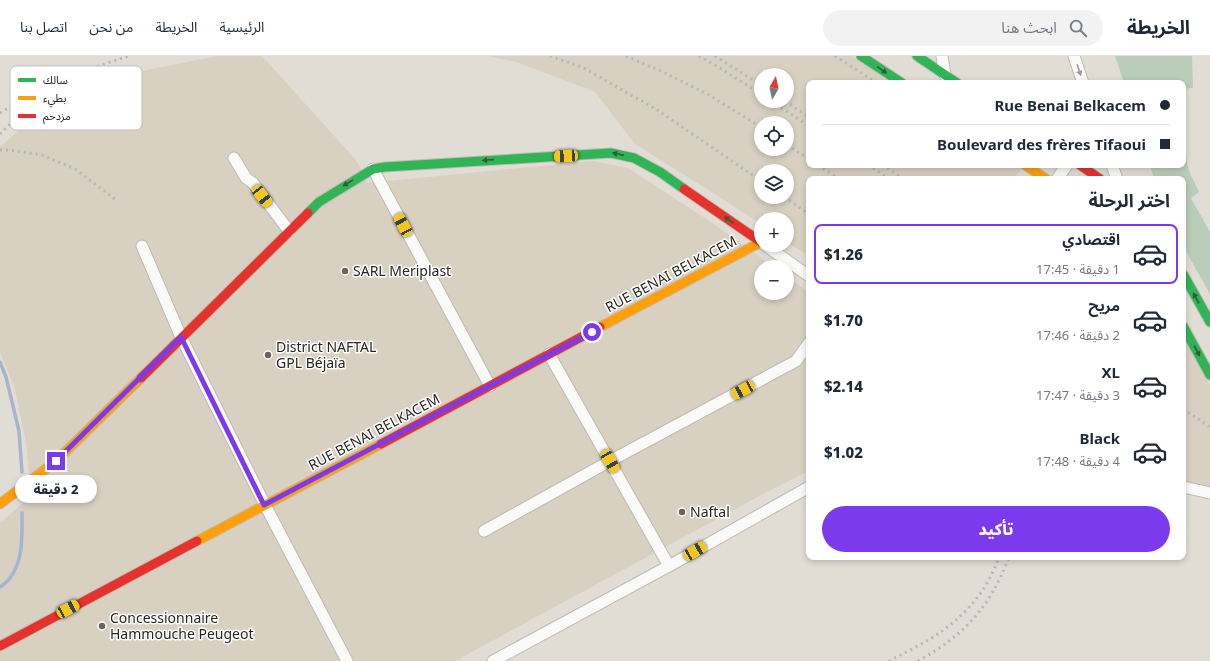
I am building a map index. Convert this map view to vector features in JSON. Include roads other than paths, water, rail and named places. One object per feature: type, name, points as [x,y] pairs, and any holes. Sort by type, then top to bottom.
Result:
[{"type":"street","points":[[861,56],[897,80]]},
{"type":"street","points":[[917,56],[952,80]]},
{"type":"street","points":[[942,56],[945,75]]},
{"type":"street","points":[[1074,56],[1082,80]]},
{"type":"street","points":[[0,504],[56,461],[318,202],[373,169],[610,153],[634,158],[660,172],[754,237]]},
{"type":"street","points":[[234,158],[246,178],[253,183],[289,231]]},
{"type":"street","points":[[1030,168],[1042,176]]},
{"type":"street","points":[[1084,168],[1096,176]]},
{"type":"street","points":[[373,169],[490,386]]},
{"type":"street","points":[[142,246],[181,337],[264,505],[347,661]]},
{"type":"street","name":"RUE BENAI BELKACEM","points":[[0,646],[754,246]]},
{"type":"street","points":[[775,252],[806,274]]},
{"type":"street","points":[[1186,279],[1210,322]]},
{"type":"street","points":[[1186,331],[1210,375]]},
{"type":"street","points":[[484,531],[796,361],[806,347]]},
{"type":"street","points":[[549,354],[669,566]]},
{"type":"street","points":[[1186,488],[1210,493]]},
{"type":"street","points":[[493,661],[669,566],[806,489]]},
{"type":"waterway","points":[[0,362],[6,377],[19,431],[22,472]]},
{"type":"waterway","points":[[0,587],[14,572],[20,556],[22,513]]},
{"type":"railway","points":[[98,66],[129,56]]},
{"type":"railway","points":[[550,56],[582,67],[659,111],[754,176]]},
{"type":"railway","points":[[626,56],[663,72],[707,94],[754,123]]},
{"type":"railway","points":[[699,56],[754,90]]},
{"type":"railway","points":[[715,56],[754,81]]},
{"type":"railway","points":[[835,56],[872,80]]},
{"type":"railway","points":[[0,113],[10,107]]},
{"type":"railway","points":[[794,107],[806,115]]},
{"type":"railway","points":[[782,108],[806,124]]},
{"type":"railway","points":[[0,134],[10,125]]},
{"type":"railway","points":[[794,149],[806,157]]},
{"type":"railway","points":[[0,150],[42,155],[75,169],[116,200]]},
{"type":"railway","points":[[822,168],[834,176]]},
{"type":"railway","points":[[873,168],[885,176]]},
{"type":"railway","points":[[887,168],[899,176]]},
{"type":"railway","points":[[794,204],[806,212]]},
{"type":"railway","points":[[1186,411],[1210,427]]},
{"type":"railway","points":[[889,661],[936,635],[961,616],[983,589],[998,560]]},
{"type":"railway","points":[[918,661],[949,641],[974,618],[993,591],[1002,575],[1008,560]]},
{"type":"place","name":"SARL Meriplast","points":[[345,271]]},
{"type":"place","name":"District NAFTAL GPL Béjaïa","points":[[268,355]]},
{"type":"place","name":"Naftal","points":[[682,512]]},
{"type":"place","name":"Concessionnaire Hammouche Peugeot","points":[[102,626]]}]
